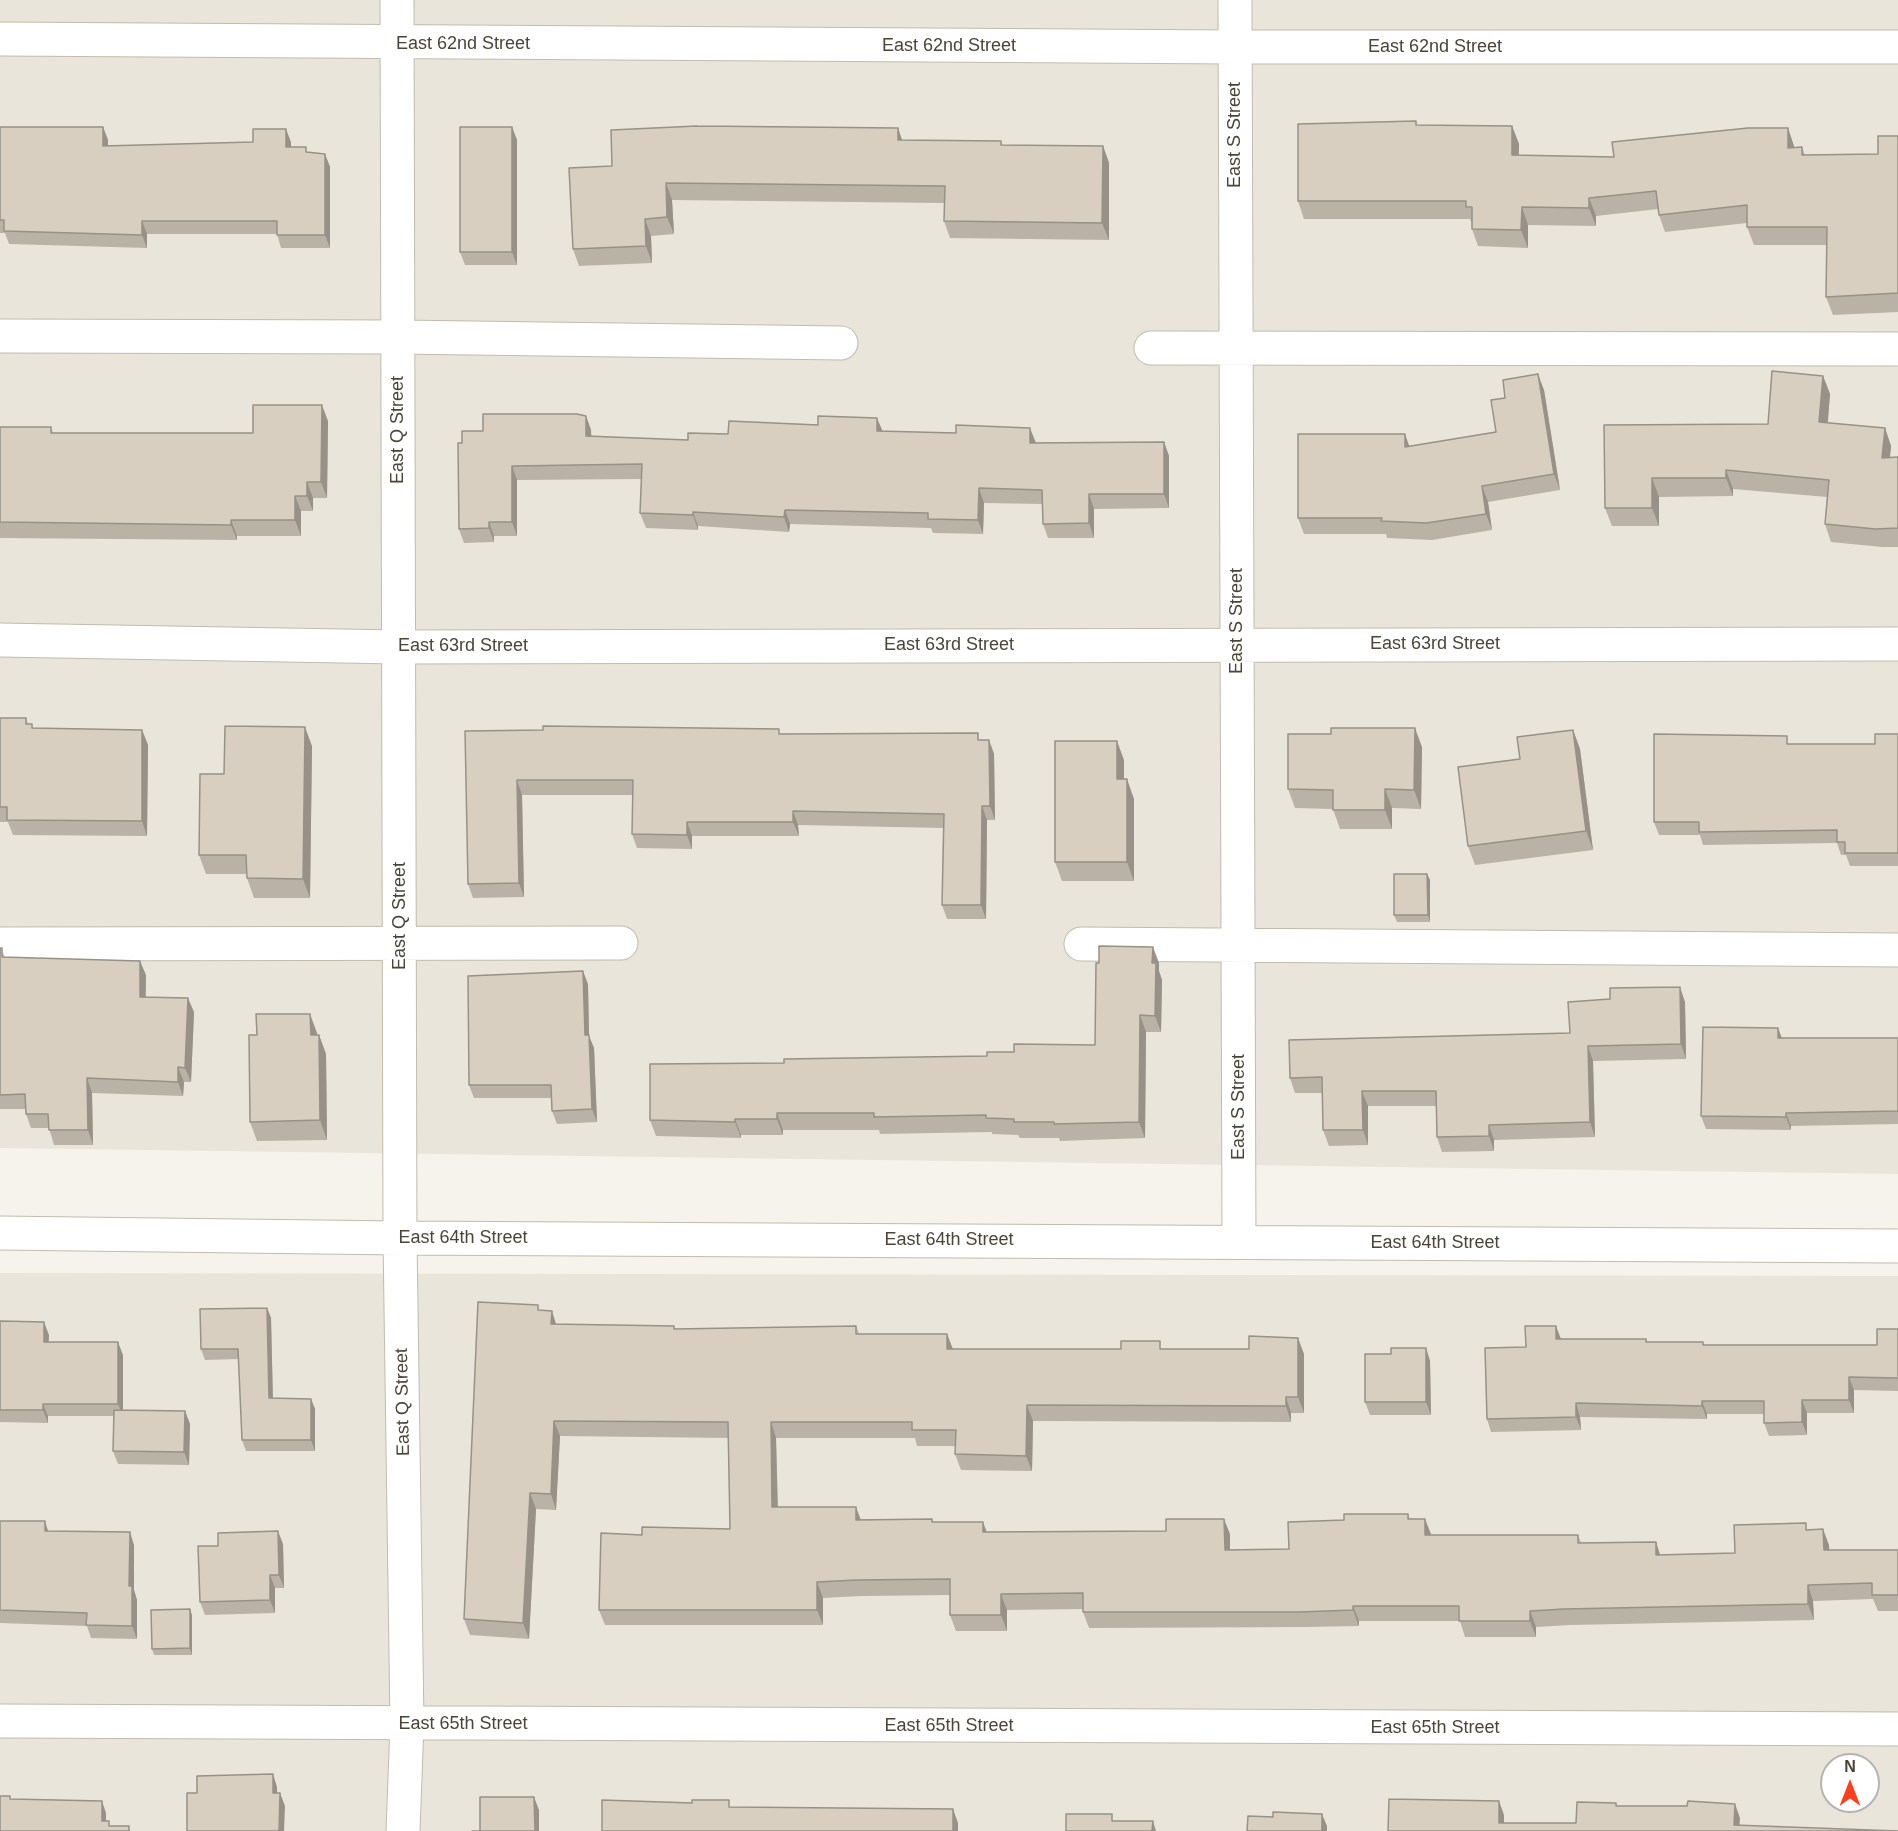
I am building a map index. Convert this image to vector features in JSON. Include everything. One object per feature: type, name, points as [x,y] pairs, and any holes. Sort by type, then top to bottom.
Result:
[{"type":"street","name":"East Q Street","points":[[397,0],[400,1238],[407,1724],[403,1831]]},
{"type":"street","name":"East S Street","points":[[1235,0],[1239,1241]]},
{"type":"street","name":"East 62nd Street","points":[[0,39],[1235,47],[1898,47]]},
{"type":"street","points":[[0,336],[398,337],[841,343]]},
{"type":"street","points":[[1151,348],[1898,349]]},
{"type":"street","name":"East 63rd Street","points":[[0,640],[399,646],[1898,644]]},
{"type":"street","points":[[0,944],[621,943]]},
{"type":"street","points":[[1081,944],[1898,950]]},
{"type":"street","name":"East 64th Street","points":[[0,1233],[400,1238],[1898,1246]]},
{"type":"street","name":"East 65th Street","points":[[0,1721],[1898,1729]]},
{"type":"shaded area","points":[[0,0],[1898,0],[1898,1174],[0,1148]]},
{"type":"shaded area","points":[[0,1273],[1898,1276],[1898,1831],[0,1831]]},
{"type":"building","points":[[1416,121],[1416,125],[1512,126],[1512,155],[1614,157],[1612,142],[1748,128],[1788,128],[1788,148],[1802,147],[1802,155],[1878,154],[1878,136],[1898,136],[1898,293],[1826,297],[1827,227],[1747,227],[1747,205],[1659,215],[1656,191],[1589,198],[1589,208],[1522,207],[1521,230],[1472,229],[1472,207],[1466,207],[1466,201],[1298,201],[1298,124]]},
{"type":"building","points":[[697,126],[898,128],[898,140],[1001,141],[1001,145],[1103,146],[1102,223],[944,221],[945,186],[666,183],[667,217],[645,219],[646,246],[573,249],[569,168],[612,166],[611,130]]},
{"type":"building","points":[[0,127],[103,127],[103,146],[253,142],[253,129],[286,129],[286,147],[306,147],[306,152],[325,154],[325,235],[277,235],[277,221],[142,221],[142,235],[4,231],[4,220],[0,220]]},
{"type":"building","points":[[460,127],[512,127],[512,252],[460,252]]},
{"type":"building","points":[[1772,371],[1823,376],[1819,422],[1885,428],[1882,458],[1898,457],[1898,528],[1875,529],[1825,524],[1829,480],[1726,470],[1726,478],[1652,478],[1652,508],[1605,508],[1604,425],[1768,424]]},
{"type":"building","points":[[1538,374],[1554,474],[1482,486],[1486,514],[1426,523],[1381,521],[1382,518],[1298,518],[1298,434],[1405,434],[1405,447],[1496,432],[1491,400],[1505,398],[1503,380]]},
{"type":"building","points":[[253,405],[322,405],[321,482],[307,482],[307,496],[295,496],[295,520],[231,520],[231,525],[0,522],[0,427],[51,427],[51,433],[253,433]]},
{"type":"building","points":[[483,414],[577,414],[586,416],[586,436],[688,440],[688,433],[728,434],[729,421],[818,425],[818,416],[877,418],[877,431],[956,433],[956,425],[1030,428],[1030,443],[1164,442],[1164,494],[1089,494],[1089,523],[1043,524],[1042,490],[979,488],[978,520],[928,519],[928,513],[785,510],[784,517],[693,512],[693,515],[640,513],[642,464],[512,466],[512,522],[489,522],[489,528],[459,529],[458,443],[462,443],[462,431],[483,431]]},
{"type":"building","points":[[0,718],[26,718],[26,724],[32,724],[32,728],[142,730],[142,821],[7,820],[7,807],[0,807]]},
{"type":"building","points":[[225,726],[305,727],[303,879],[247,878],[246,855],[199,855],[200,774],[224,774]]},
{"type":"building","points":[[543,726],[779,729],[779,734],[978,733],[978,740],[989,740],[990,806],[982,806],[981,905],[942,905],[944,814],[793,811],[793,822],[687,822],[687,835],[632,834],[633,780],[517,780],[519,883],[468,884],[465,731],[543,730]]},
{"type":"building","points":[[1331,728],[1415,728],[1414,790],[1385,789],[1385,810],[1333,810],[1333,790],[1288,789],[1288,734],[1331,734]]},
{"type":"building","points":[[1573,730],[1586,831],[1468,846],[1458,767],[1520,759],[1517,737]]},
{"type":"building","points":[[1654,734],[1787,736],[1787,744],[1875,744],[1875,734],[1898,734],[1898,853],[1845,853],[1845,842],[1837,842],[1837,830],[1699,832],[1699,822],[1654,822]]},
{"type":"building","points":[[1055,741],[1117,741],[1117,779],[1127,779],[1127,862],[1055,862]]},
{"type":"building","points":[[1394,874],[1427,874],[1428,915],[1394,915]]},
{"type":"building","points":[[1099,946],[1153,947],[1152,963],[1156,963],[1155,1016],[1140,1015],[1139,1122],[1054,1124],[1054,1122],[1014,1122],[1014,1119],[986,1118],[986,1115],[874,1117],[874,1113],[777,1113],[777,1119],[735,1119],[735,1122],[650,1120],[650,1064],[784,1063],[784,1059],[987,1056],[987,1052],[1014,1052],[1014,1044],[1095,1045],[1096,963],[1099,963]]},
{"type":"building","points":[[0,948],[2,948],[2,957],[140,961],[140,997],[188,998],[185,1068],[178,1067],[178,1082],[87,1078],[88,1130],[49,1130],[48,1114],[26,1114],[25,1094],[0,1095]]},
{"type":"building","points":[[583,971],[585,1035],[589,1035],[592,1109],[552,1111],[551,1085],[469,1085],[468,976]]},
{"type":"building","points":[[1680,987],[1681,1044],[1588,1046],[1590,1122],[1489,1125],[1489,1136],[1437,1137],[1436,1091],[1362,1091],[1363,1130],[1323,1130],[1322,1077],[1290,1078],[1289,1040],[1570,1033],[1568,1002],[1610,999],[1610,988]]},
{"type":"building","points":[[256,1014],[310,1014],[311,1035],[319,1035],[320,1120],[250,1122],[249,1035],[257,1035]]},
{"type":"building","points":[[1703,1027],[1778,1028],[1778,1038],[1898,1038],[1898,1111],[1786,1113],[1786,1117],[1701,1116]]},
{"type":"building","points":[[478,1302],[538,1305],[538,1310],[552,1311],[551,1324],[674,1326],[674,1329],[856,1326],[856,1334],[947,1334],[947,1349],[1121,1349],[1121,1341],[1160,1341],[1160,1349],[1249,1349],[1249,1336],[1298,1338],[1298,1397],[1286,1397],[1286,1406],[1027,1405],[1026,1456],[955,1454],[956,1430],[912,1430],[912,1422],[771,1422],[772,1507],[856,1507],[856,1520],[932,1519],[932,1522],[983,1522],[983,1532],[1166,1531],[1166,1519],[1224,1519],[1225,1550],[1289,1549],[1288,1522],[1344,1520],[1344,1514],[1408,1514],[1408,1519],[1425,1519],[1425,1535],[1578,1535],[1578,1543],[1656,1542],[1656,1555],[1735,1553],[1734,1525],[1806,1523],[1806,1530],[1823,1529],[1824,1550],[1898,1550],[1898,1595],[1872,1595],[1872,1583],[1808,1585],[1808,1604],[1564,1609],[1530,1611],[1530,1621],[1459,1621],[1459,1606],[1353,1606],[1353,1610],[1299,1612],[1083,1612],[1083,1593],[1001,1594],[1001,1615],[950,1615],[950,1579],[856,1580],[817,1582],[817,1610],[599,1610],[601,1533],[642,1535],[642,1527],[730,1529],[728,1422],[554,1421],[551,1494],[530,1493],[523,1623],[464,1619]]},
{"type":"building","points":[[267,1308],[269,1398],[311,1399],[311,1440],[242,1440],[238,1349],[201,1349],[200,1309]]},
{"type":"building","points":[[0,1321],[44,1322],[44,1342],[118,1342],[118,1404],[43,1404],[43,1410],[0,1410]]},
{"type":"building","points":[[1525,1326],[1556,1326],[1556,1339],[1646,1339],[1646,1342],[1703,1342],[1703,1345],[1877,1345],[1877,1329],[1898,1329],[1898,1378],[1849,1377],[1849,1400],[1802,1400],[1802,1422],[1764,1423],[1764,1401],[1702,1401],[1702,1406],[1576,1403],[1576,1417],[1487,1419],[1485,1348],[1526,1347]]},
{"type":"building","points":[[1391,1348],[1426,1348],[1426,1402],[1365,1402],[1365,1354],[1391,1354]]},
{"type":"building","points":[[114,1410],[185,1411],[184,1452],[113,1451]]},
{"type":"building","points":[[0,1521],[45,1521],[45,1531],[130,1532],[129,1586],[132,1586],[132,1626],[86,1625],[87,1613],[0,1610]]},
{"type":"building","points":[[278,1531],[279,1575],[270,1575],[270,1600],[200,1602],[198,1546],[218,1546],[218,1533]]},
{"type":"building","points":[[190,1609],[190,1648],[152,1649],[151,1610]]},
{"type":"building","points":[[273,1774],[273,1793],[280,1793],[279,1831],[187,1831],[187,1793],[197,1793],[197,1776]]},
{"type":"building","points":[[0,1796],[10,1796],[10,1799],[102,1801],[102,1821],[109,1821],[109,1826],[129,1826],[129,1831],[0,1831]]},
{"type":"building","points":[[480,1797],[534,1797],[535,1831],[480,1831]]},
{"type":"building","points":[[1389,1799],[1499,1801],[1499,1823],[1576,1823],[1577,1802],[1616,1803],[1616,1806],[1687,1806],[1688,1801],[1735,1804],[1734,1825],[1898,1831],[1388,1831]]},
{"type":"building","points":[[602,1800],[692,1803],[692,1800],[729,1800],[729,1807],[953,1809],[953,1831],[602,1831]]},
{"type":"building","points":[[1273,1812],[1322,1814],[1322,1831],[1247,1831],[1248,1816],[1273,1817]]},
{"type":"building","points":[[1066,1814],[1112,1814],[1112,1821],[1153,1821],[1152,1831],[1066,1831]]}]
